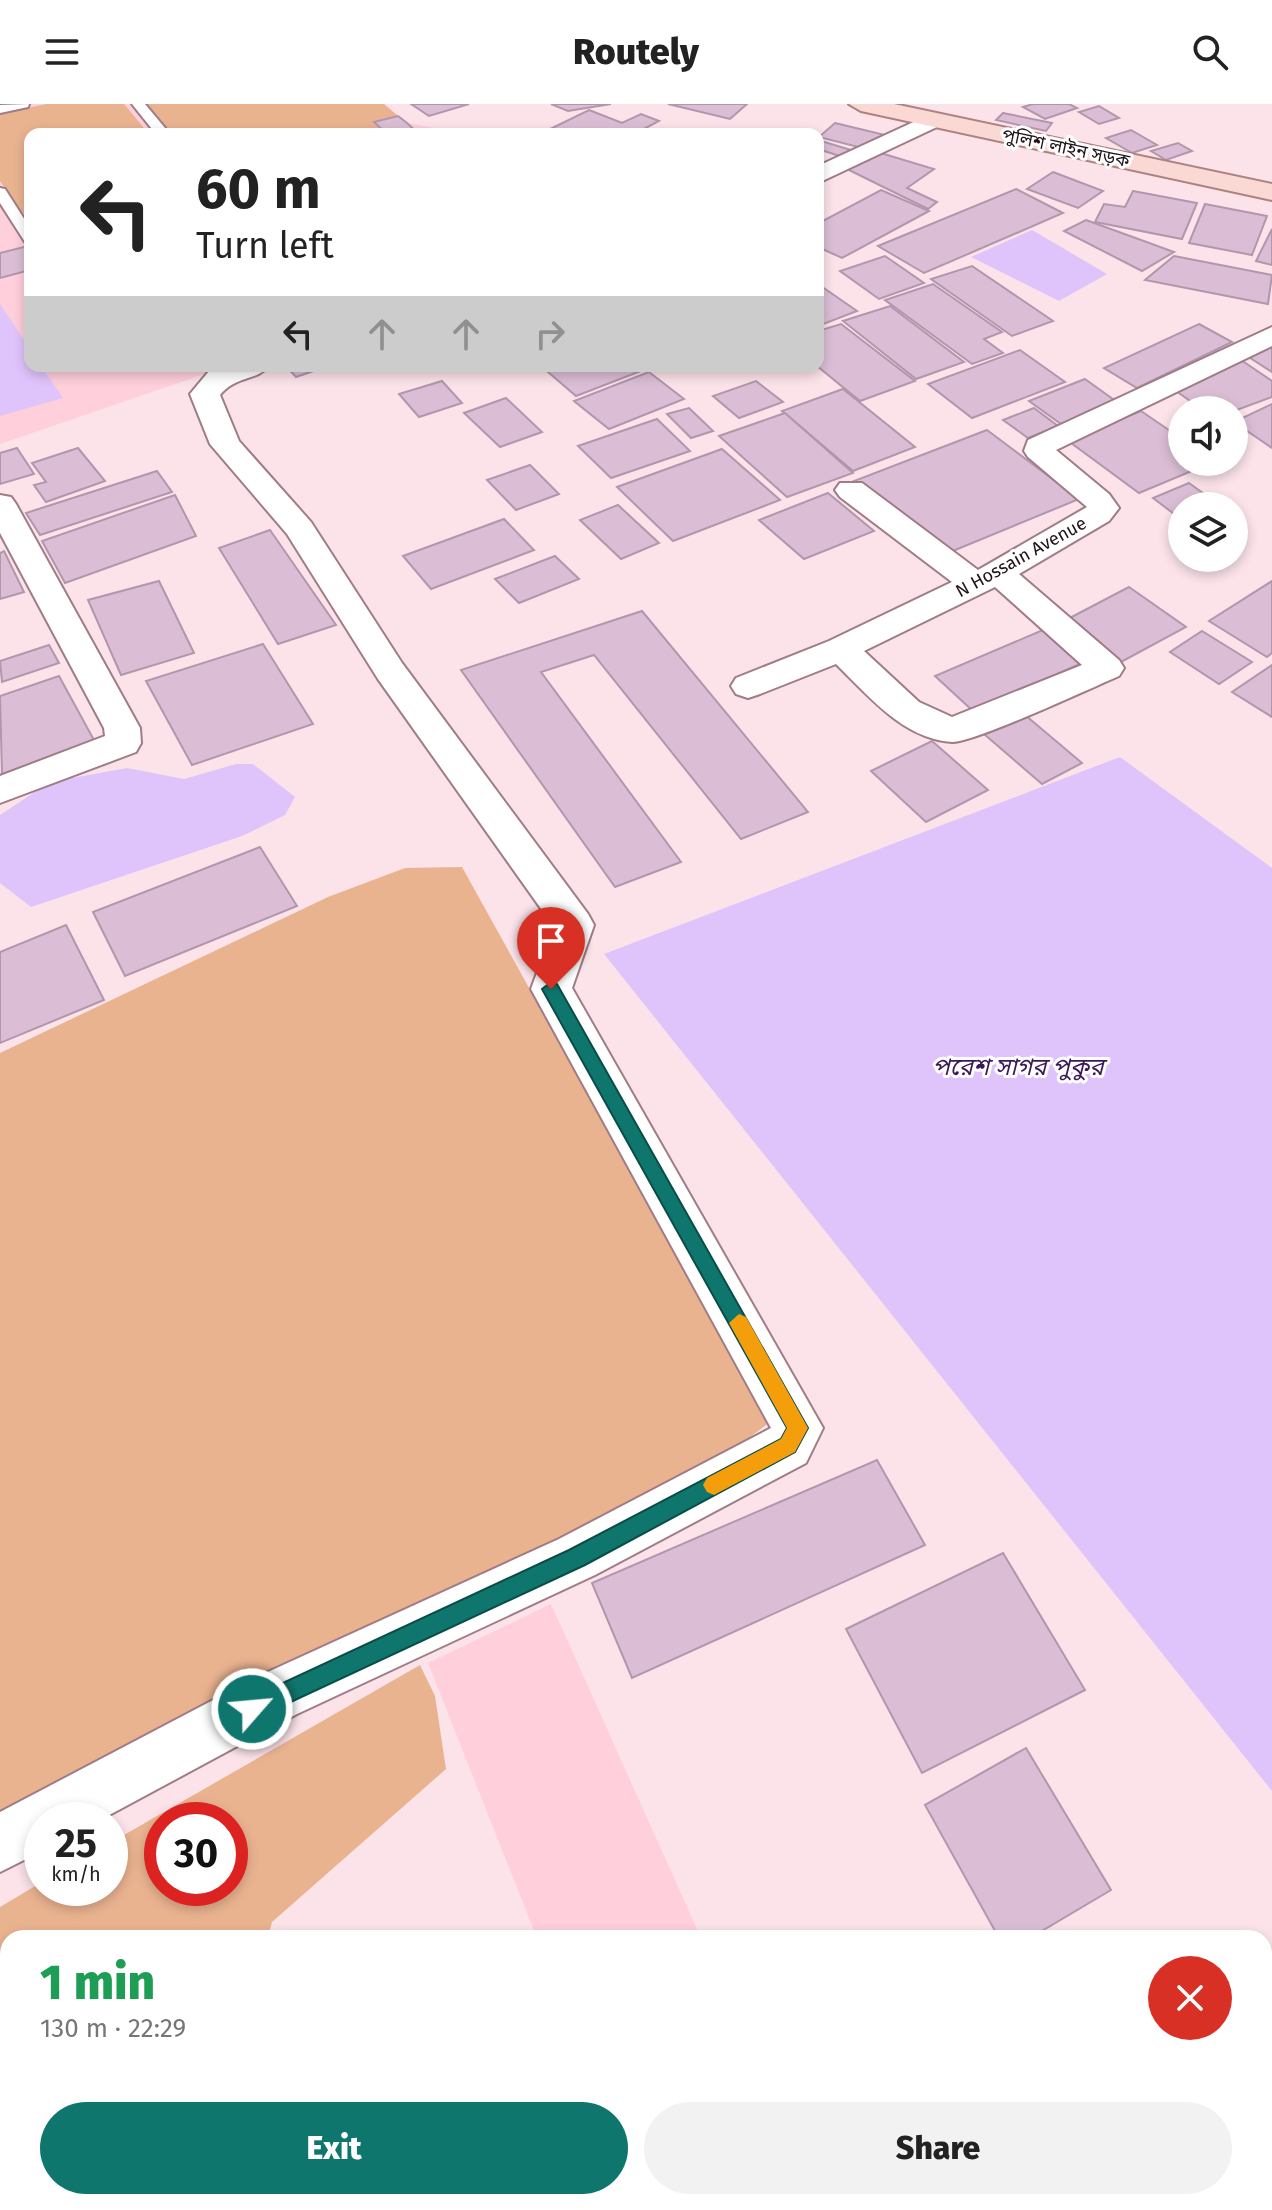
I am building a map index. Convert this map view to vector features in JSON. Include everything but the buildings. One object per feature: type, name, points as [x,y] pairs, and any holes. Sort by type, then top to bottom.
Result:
[{"type":"main road","name":"পুলিশ লাইন সড়ক","points":[[861,104],[1272,192]]},
{"type":"street","points":[[824,173],[931,121]]},
{"type":"street","name":"N Hossain Avenue","points":[[748,686],[841,649],[987,578],[1103,508],[1039,446],[1272,335]]},
{"type":"street","points":[[76,1802],[278,1695],[577,1557],[788,1446],[798,1428],[551,989],[574,925],[390,671],[300,529],[225,444],[205,394],[220,376],[234,372]]},
{"type":"street","points":[[841,649],[920,720],[938,728],[954,730],[1107,668],[987,578],[851,490]]},
{"type":"street","points":[[0,504],[122,728],[123,743],[0,790]]},
{"type":"street","points":[[0,1843],[24,1830]]},
{"type":"lane","points":[[0,109],[23,104]]},
{"type":"lane","points":[[138,104],[158,128]]},
{"type":"lane","points":[[0,192],[24,230]]},
{"type":"shaded area","points":[[0,104],[384,104],[407,123],[434,128],[24,128],[24,372],[210,372],[0,444]]},
{"type":"shaded area","points":[[46,104],[124,104],[144,128],[24,128],[24,215],[0,181],[0,114]]},
{"type":"shaded area","points":[[143,104],[384,104],[398,116],[374,122],[380,128],[162,128]]},
{"type":"shaded area","points":[[462,867],[770,1422],[717,1462],[38,1802],[24,1802],[24,1809],[0,1821],[0,1053],[328,897],[405,868]]},
{"type":"shaded area","points":[[551,1604],[697,1930],[534,1930],[428,1663]]},
{"type":"shaded area","points":[[420,1665],[435,1696],[446,1769],[272,1922],[270,1930],[0,1930],[0,1907],[24,1893],[24,1906],[128,1906],[128,1833],[144,1823],[144,1906],[248,1906],[248,1802],[181,1802]]},
{"type":"water","points":[[1032,230],[1107,274],[1059,301],[971,257]]},
{"type":"water","points":[[0,304],[24,340],[24,372],[45,372],[63,398],[0,416]]},
{"type":"water","name":"পরেশ সাগর পুকুর","points":[[1120,757],[1272,868],[1272,1791],[604,954]]},
{"type":"water","points":[[236,764],[253,764],[295,797],[285,815],[242,836],[31,907],[0,883],[0,815],[50,782],[127,768],[184,779]]},
{"type":"slow traffic","points":[[714,1485],[788,1446],[798,1428],[739,1323]]},
{"type":"route","points":[[252,1709],[577,1557],[788,1446],[798,1428],[551,989]]}]
